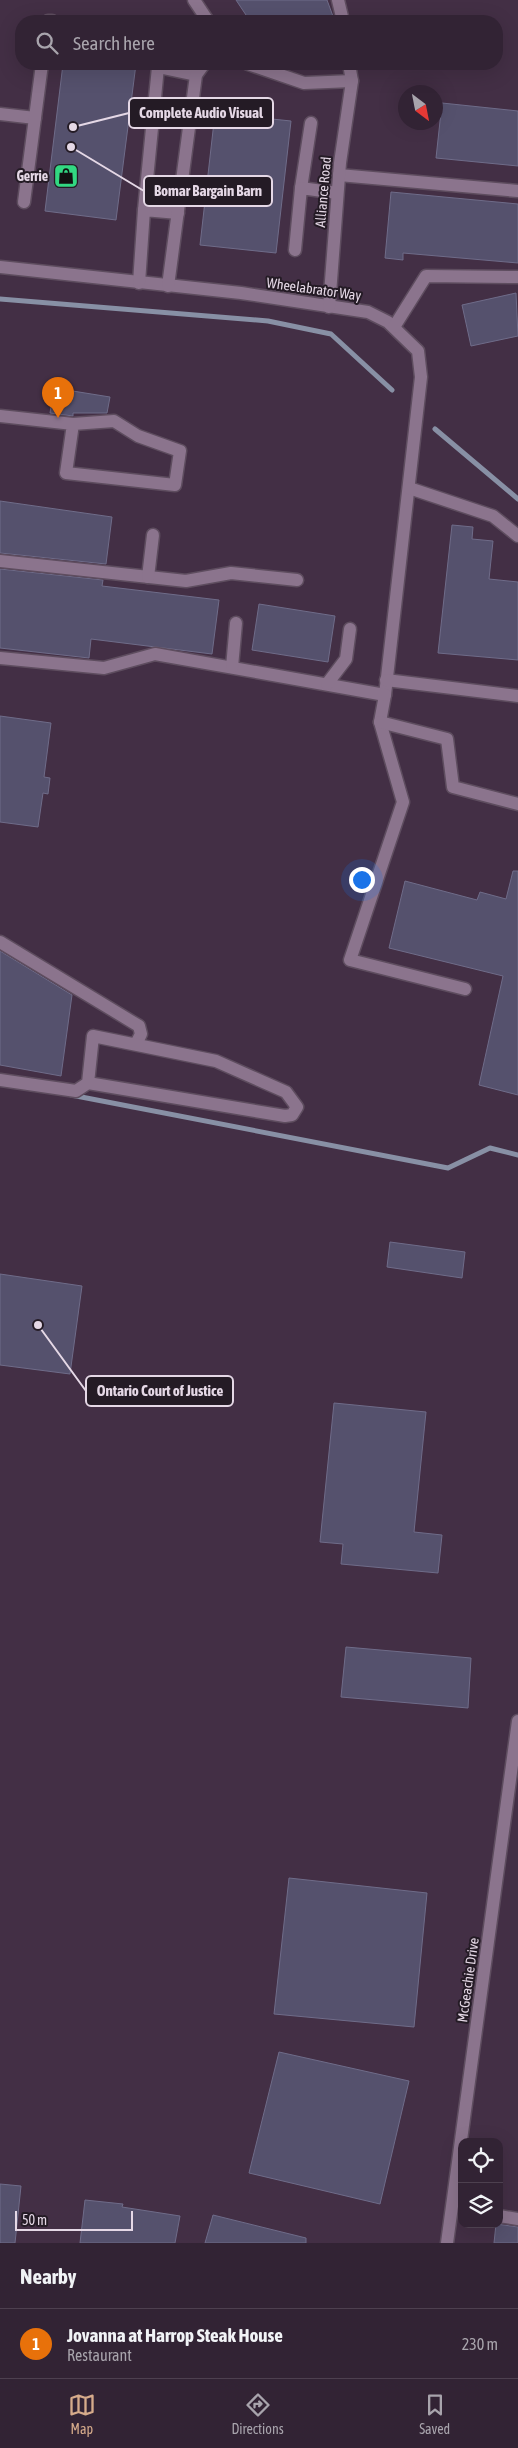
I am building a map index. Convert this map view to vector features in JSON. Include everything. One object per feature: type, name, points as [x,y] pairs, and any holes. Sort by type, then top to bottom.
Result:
[{"type":"street","points":[[194,0],[204,15]]},
{"type":"street","points":[[338,0],[342,15]]},
{"type":"street","points":[[24,202],[41,70]]},
{"type":"street","points":[[139,283],[158,70]]},
{"type":"street","points":[[175,70],[196,75]]},
{"type":"street","points":[[168,286],[196,75],[200,70]]},
{"type":"street","points":[[266,70],[304,83],[352,81]]},
{"type":"street","name":"Alliance Road","points":[[329,307],[339,176],[352,81],[350,70]]},
{"type":"street","points":[[0,114],[35,118]]},
{"type":"street","points":[[295,250],[311,123]]},
{"type":"street","points":[[339,176],[518,191]]},
{"type":"street","points":[[302,188],[338,193]]},
{"type":"street","points":[[144,210],[178,213]]},
{"type":"street","name":"Wheelabrator Way","points":[[0,267],[241,293],[368,312],[394,326],[418,351],[421,377],[385,695],[380,722]]},
{"type":"street","points":[[394,326],[426,276],[518,277]]},
{"type":"street","points":[[0,416],[74,424],[114,421],[138,436],[180,451],[175,485],[66,473],[74,424]]},
{"type":"street","points":[[408,488],[492,516],[518,536]]},
{"type":"street","points":[[148,577],[153,535]]},
{"type":"street","points":[[0,561],[186,581],[231,573],[297,580]]},
{"type":"street","points":[[232,667],[236,623]]},
{"type":"street","points":[[327,684],[346,659],[350,630]]},
{"type":"street","points":[[0,658],[104,668],[156,654],[385,695]]},
{"type":"street","points":[[386,680],[518,696]]},
{"type":"street","points":[[380,722],[447,739],[453,787],[518,804]]},
{"type":"street","points":[[380,722],[403,802],[350,960],[465,989]]},
{"type":"street","points":[[0,942],[139,1026],[141,1034],[136,1044]]},
{"type":"street","points":[[0,1080],[76,1091],[88,1083],[285,1116],[296,1112],[297,1107],[286,1092],[216,1061],[93,1036],[88,1083]]},
{"type":"street","name":"McGeachie Drive","points":[[447,2243],[457,2211],[518,1721]]},
{"type":"street","points":[[503,2217],[518,2219]]},
{"type":"building","points":[[236,0],[327,0],[333,15],[246,15]]},
{"type":"building","points":[[62,70],[135,70],[116,220],[45,211]]},
{"type":"building","points":[[443,103],[518,111],[518,166],[436,158],[439,130],[443,130]]},
{"type":"building","points":[[215,113],[291,121],[276,253],[200,245]]},
{"type":"building","points":[[391,192],[518,204],[518,263],[403,253],[403,260],[385,258]]},
{"type":"building","points":[[516,293],[518,336],[471,346],[462,305]]},
{"type":"building","points":[[54,388],[110,397],[107,413],[73,413],[73,416],[50,413]]},
{"type":"building","points":[[0,501],[112,517],[106,564],[0,553]]},
{"type":"building","points":[[452,525],[473,527],[472,539],[493,541],[489,579],[518,582],[518,660],[438,653]]},
{"type":"building","points":[[0,569],[103,580],[102,586],[219,600],[212,654],[91,639],[89,658],[0,648]]},
{"type":"building","points":[[259,604],[335,616],[328,662],[252,650]]},
{"type":"building","points":[[0,716],[51,723],[44,777],[50,778],[48,794],[43,793],[38,827],[0,822]]},
{"type":"building","points":[[513,871],[518,871],[518,1095],[479,1085],[503,976],[389,948],[405,881],[477,900],[480,892],[506,899]]},
{"type":"building","points":[[0,951],[72,995],[61,1076],[0,1065]]},
{"type":"building","points":[[390,1242],[465,1252],[462,1278],[387,1267]]},
{"type":"building","points":[[0,1274],[82,1286],[70,1374],[0,1365]]},
{"type":"building","points":[[334,1403],[426,1412],[414,1532],[442,1535],[438,1573],[341,1564],[343,1544],[320,1542]]},
{"type":"building","points":[[346,1647],[471,1658],[468,1708],[341,1697]]},
{"type":"building","points":[[289,1878],[427,1893],[414,2027],[274,2014]]},
{"type":"building","points":[[279,2052],[409,2081],[380,2204],[249,2173]]},
{"type":"building","points":[[0,2184],[21,2186],[15,2243],[0,2243]]},
{"type":"building","points":[[85,2200],[123,2204],[122,2207],[180,2216],[175,2243],[80,2243]]},
{"type":"building","points":[[213,2215],[306,2238],[306,2243],[205,2243]]},
{"type":"building","points":[[503,2225],[518,2227],[518,2243],[494,2243],[496,2228],[503,2228]]},
{"type":"waterway","points":[[0,299],[268,321],[331,334],[392,390]]},
{"type":"waterway","points":[[435,429],[518,499]]},
{"type":"waterway","points":[[71,1095],[448,1168],[490,1148],[518,1155]]},
{"type":"place","name":"Complete Audio Visual","points":[[73,127]]},
{"type":"place","name":"Bomar Bargain Barn","points":[[71,147]]},
{"type":"place","name":"Gerrie","points":[[66,176]]},
{"type":"place","name":"Jovanna at Harrop Steak House","points":[[58,418]]},
{"type":"place","name":"Ontario Court of Justice","points":[[38,1325]]}]
